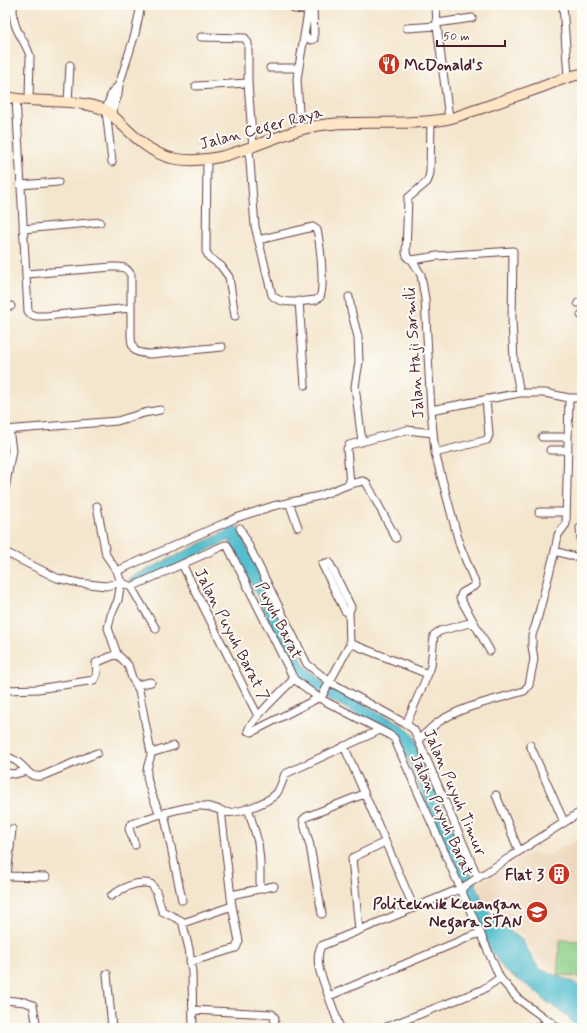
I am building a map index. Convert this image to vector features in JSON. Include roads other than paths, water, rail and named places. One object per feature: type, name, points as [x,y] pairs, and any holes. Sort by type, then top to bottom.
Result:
[{"type":"main road","name":"Jalan Ceger Raya","points":[[5,97],[28,100],[86,103],[108,114],[148,148],[170,158],[207,160],[251,148],[300,130],[341,123],[431,122],[449,118],[514,97],[568,77],[582,74]]},
{"type":"street","points":[[13,5],[14,21],[30,56],[28,100]]},
{"type":"street","points":[[112,162],[108,114],[118,95],[119,85],[135,34],[141,5]]},
{"type":"street","points":[[293,5],[294,8],[306,10],[308,12],[298,68],[297,102],[300,130]]},
{"type":"street","points":[[304,36],[311,40],[314,38],[314,5]]},
{"type":"street","points":[[436,5],[449,118]]},
{"type":"street","points":[[563,5],[568,77]]},
{"type":"street","points":[[407,28],[472,18]]},
{"type":"street","points":[[201,37],[244,38],[248,43],[248,83],[255,226],[258,240],[272,295],[279,301],[316,300],[320,297],[322,278],[317,230],[313,227],[258,240]]},
{"type":"street","points":[[68,102],[70,65]]},
{"type":"street","points":[[270,68],[298,68]]},
{"type":"street","points":[[196,86],[248,83]]},
{"type":"street","points":[[16,98],[28,311],[34,316],[131,308]]},
{"type":"street","name":"Jalan Haji Sarmili","points":[[431,122],[429,177],[427,182],[409,196],[407,201],[406,254],[408,258],[412,260],[421,276],[425,299],[431,410],[435,453],[460,546],[476,585],[466,590],[460,596],[473,622]]},
{"type":"street","points":[[207,160],[207,254],[222,266],[228,277],[235,316]]},
{"type":"street","points":[[20,185],[58,182]]},
{"type":"street","points":[[23,229],[100,222]]},
{"type":"street","points":[[412,260],[437,256],[513,251],[512,319],[514,361],[520,393]]},
{"type":"street","points":[[27,274],[112,267],[128,269],[132,275],[131,308],[132,346],[134,351],[151,354],[222,347]]},
{"type":"street","points":[[349,297],[358,337],[359,362],[355,386],[362,442]]},
{"type":"street","points":[[298,301],[305,385]]},
{"type":"street","points":[[431,410],[520,393],[545,393],[569,398],[582,397]]},
{"type":"street","points":[[419,739],[439,722],[451,716],[467,709],[524,691],[529,685],[534,659],[532,635],[555,551],[558,534],[566,524],[569,398]]},
{"type":"street","points":[[435,453],[488,440],[489,435],[486,399]]},
{"type":"street","points":[[5,489],[12,450],[7,430],[117,421],[160,410]]},
{"type":"street","points":[[350,484],[347,449],[349,445],[407,430],[434,433]]},
{"type":"street","points":[[542,437],[568,437]]},
{"type":"street","points":[[550,450],[568,450]]},
{"type":"street","points":[[117,571],[236,518],[273,506],[319,496],[350,484],[363,481],[366,482],[396,538]]},
{"type":"street","points":[[289,502],[298,527]]},
{"type":"street","points":[[97,506],[106,556],[117,571],[121,582],[118,600],[111,615],[108,628],[117,654],[128,665],[142,702],[151,752],[151,759],[146,770],[147,777],[162,814],[182,900]]},
{"type":"street","points":[[539,512],[566,512]]},
{"type":"street","points":[[566,524],[581,528],[582,550]]},
{"type":"street","name":"Jalan Puyuh Timur","points":[[240,528],[307,664],[330,683],[406,724],[414,730],[477,879]]},
{"type":"street","name":"Puyuh Barat","points":[[182,564],[227,545],[294,679],[320,697]]},
{"type":"street","points":[[555,551],[582,559]]},
{"type":"street","points":[[5,552],[58,578],[106,586],[121,582],[131,587],[156,629]]},
{"type":"street","points":[[294,679],[258,716],[248,731],[252,732],[320,697],[330,683],[350,645],[349,612],[351,607],[328,561],[322,565],[345,611],[349,612]]},
{"type":"street","points":[[131,587],[182,564]]},
{"type":"street","name":"Jalan Puyuh Barat 7","points":[[182,564],[258,716]]},
{"type":"street","points":[[406,724],[431,666],[434,635],[440,631],[473,622],[490,651]]},
{"type":"street","points":[[350,645],[355,644],[428,674]]},
{"type":"street","points":[[5,690],[14,691],[38,689],[94,680],[97,674],[96,663],[117,654]]},
{"type":"street","points":[[137,686],[151,682]]},
{"type":"street","name":"Jalan Puyuh Barat","points":[[320,697],[394,738],[461,888],[324,944],[319,950],[318,965],[329,996]]},
{"type":"street","points":[[135,845],[129,829],[130,825],[134,823],[186,807],[204,805],[212,806],[225,812],[231,812],[265,802],[276,794],[282,785],[285,774],[380,730]]},
{"type":"street","points":[[530,745],[564,822]]},
{"type":"street","points":[[151,752],[174,746]]},
{"type":"street","points":[[344,746],[414,908]]},
{"type":"street","points":[[5,756],[19,762],[33,776],[42,776],[97,753]]},
{"type":"street","points":[[5,773],[14,774],[27,771]]},
{"type":"street","points":[[322,914],[310,846],[303,820],[306,817],[364,794]]},
{"type":"street","points":[[496,795],[519,851]]},
{"type":"street","points":[[248,808],[258,842],[260,889]]},
{"type":"street","points":[[190,962],[236,948],[238,946],[239,941],[232,906],[221,810]]},
{"type":"street","points":[[558,1028],[517,998],[500,978],[461,888],[582,811]]},
{"type":"street","points":[[12,829],[6,876],[46,876]]},
{"type":"street","points":[[359,930],[352,858],[385,842]]},
{"type":"street","points":[[110,896],[126,886],[148,883],[152,884],[156,891],[162,911],[181,919],[190,962],[193,1028]]},
{"type":"street","points":[[231,896],[274,886]]},
{"type":"street","points":[[183,923],[232,906]]},
{"type":"street","points":[[340,1028],[329,996],[474,935],[481,934]]},
{"type":"street","points":[[107,974],[112,1028]]},
{"type":"street","points":[[384,1028],[482,990],[500,978]]},
{"type":"street","points":[[5,1000],[25,1002],[33,1005],[36,1022],[35,1028]]},
{"type":"street","points":[[193,1010],[272,1014],[275,1018],[274,1028]]},
{"type":"street","points":[[535,1028],[551,1022]]},
{"type":"water","points":[[237,526],[305,666],[328,685],[401,724],[410,731],[484,904],[494,919],[522,940],[539,969],[575,983],[582,990],[582,1028],[577,1028],[567,1015],[547,1002],[530,987],[505,971],[489,948],[398,737],[322,695],[298,678],[229,540],[131,587],[128,579]]},
{"type":"place","name":"McDonald's","points":[[389,64]]},
{"type":"place","name":"Flat 3","points":[[559,874]]},
{"type":"place","name":"Politeknik Keuangan Negara STAN","points":[[537,912]]}]
